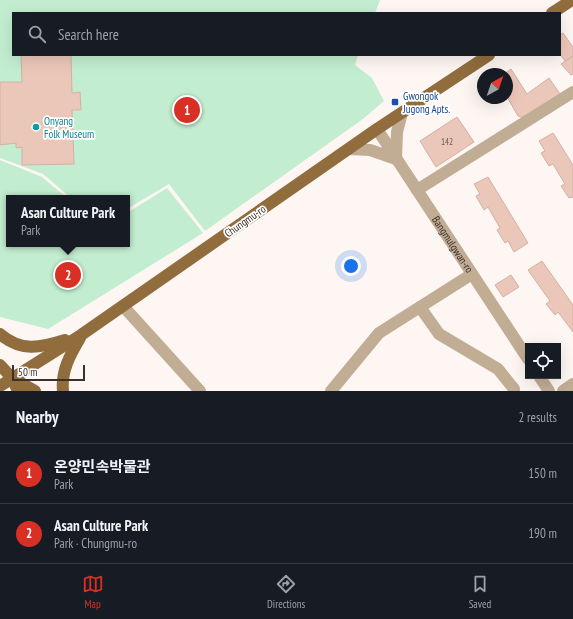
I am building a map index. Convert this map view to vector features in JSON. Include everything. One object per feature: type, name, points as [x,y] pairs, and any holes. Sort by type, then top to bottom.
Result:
[{"type":"main road","points":[[554,12],[572,0]]},
{"type":"main road","name":"Chungmu-ro","points":[[0,386],[81,335],[349,149],[488,56]]},
{"type":"main road","points":[[0,334],[7,340],[27,348],[41,348],[81,335]]},
{"type":"main road","points":[[63,391],[64,370],[68,357],[81,335]]},
{"type":"main road","points":[[0,365],[12,378],[35,391]]},
{"type":"main road","points":[[12,378],[18,391]]},
{"type":"street","points":[[417,190],[573,92]]},
{"type":"street","points":[[349,149],[370,150],[396,159],[397,132],[402,113]]},
{"type":"street","name":"Bangmulgwan-ro","points":[[377,130],[525,354]]},
{"type":"street","points":[[331,391],[379,333],[472,274]]},
{"type":"street","points":[[123,306],[200,391]]},
{"type":"street","points":[[420,307],[439,334],[498,370],[514,389]]},
{"type":"street","points":[[542,379],[549,391]]},
{"type":"street","points":[[563,391],[573,384]]},
{"type":"green space","points":[[0,0],[380,0],[375,12],[12,12],[12,56],[358,56],[355,65],[372,78],[384,101],[363,119],[205,231],[169,184],[130,207],[130,195],[68,195],[43,174],[0,158]]},
{"type":"green space","points":[[0,160],[42,177],[63,195],[6,195],[6,247],[130,247],[130,211],[167,188],[203,233],[48,329],[0,317]]},
{"type":"building","points":[[563,33],[573,47],[573,56],[565,61],[561,55],[561,34]]},
{"type":"building","name":"Onyang Folk Museum","points":[[21,56],[71,56],[72,93],[80,92],[81,110],[72,110],[74,164],[22,165],[22,147],[16,148],[16,143],[0,145],[0,82],[22,82]]},
{"type":"building","points":[[573,56],[573,74],[571,75],[561,64]]},
{"type":"building","points":[[513,72],[527,94],[549,78],[560,94],[525,118],[518,116],[511,104],[513,104]]},
{"type":"building","points":[[457,117],[474,142],[436,167],[420,141]]},
{"type":"building","points":[[553,133],[573,165],[573,197],[569,198],[561,186],[565,184],[553,164],[549,166],[541,153],[545,151],[539,141]]},
{"type":"building","points":[[488,177],[528,243],[514,252],[508,241],[505,243],[497,230],[500,228],[488,207],[484,210],[476,196],[480,194],[474,184]]},
{"type":"building","points":[[542,261],[573,305],[573,332],[558,312],[555,315],[546,304],[550,301],[528,270]]},
{"type":"building","points":[[511,275],[519,287],[503,297],[495,285]]},
{"type":"place","name":"Gwongok Jugong Apts.","points":[[395,102]]},
{"type":"place","name":"온양민속박물관","points":[[187,110]]},
{"type":"place","name":"Onyang Folk Museum","points":[[36,127]]},
{"type":"place","name":"Asan Culture Park","points":[[68,275]]}]
